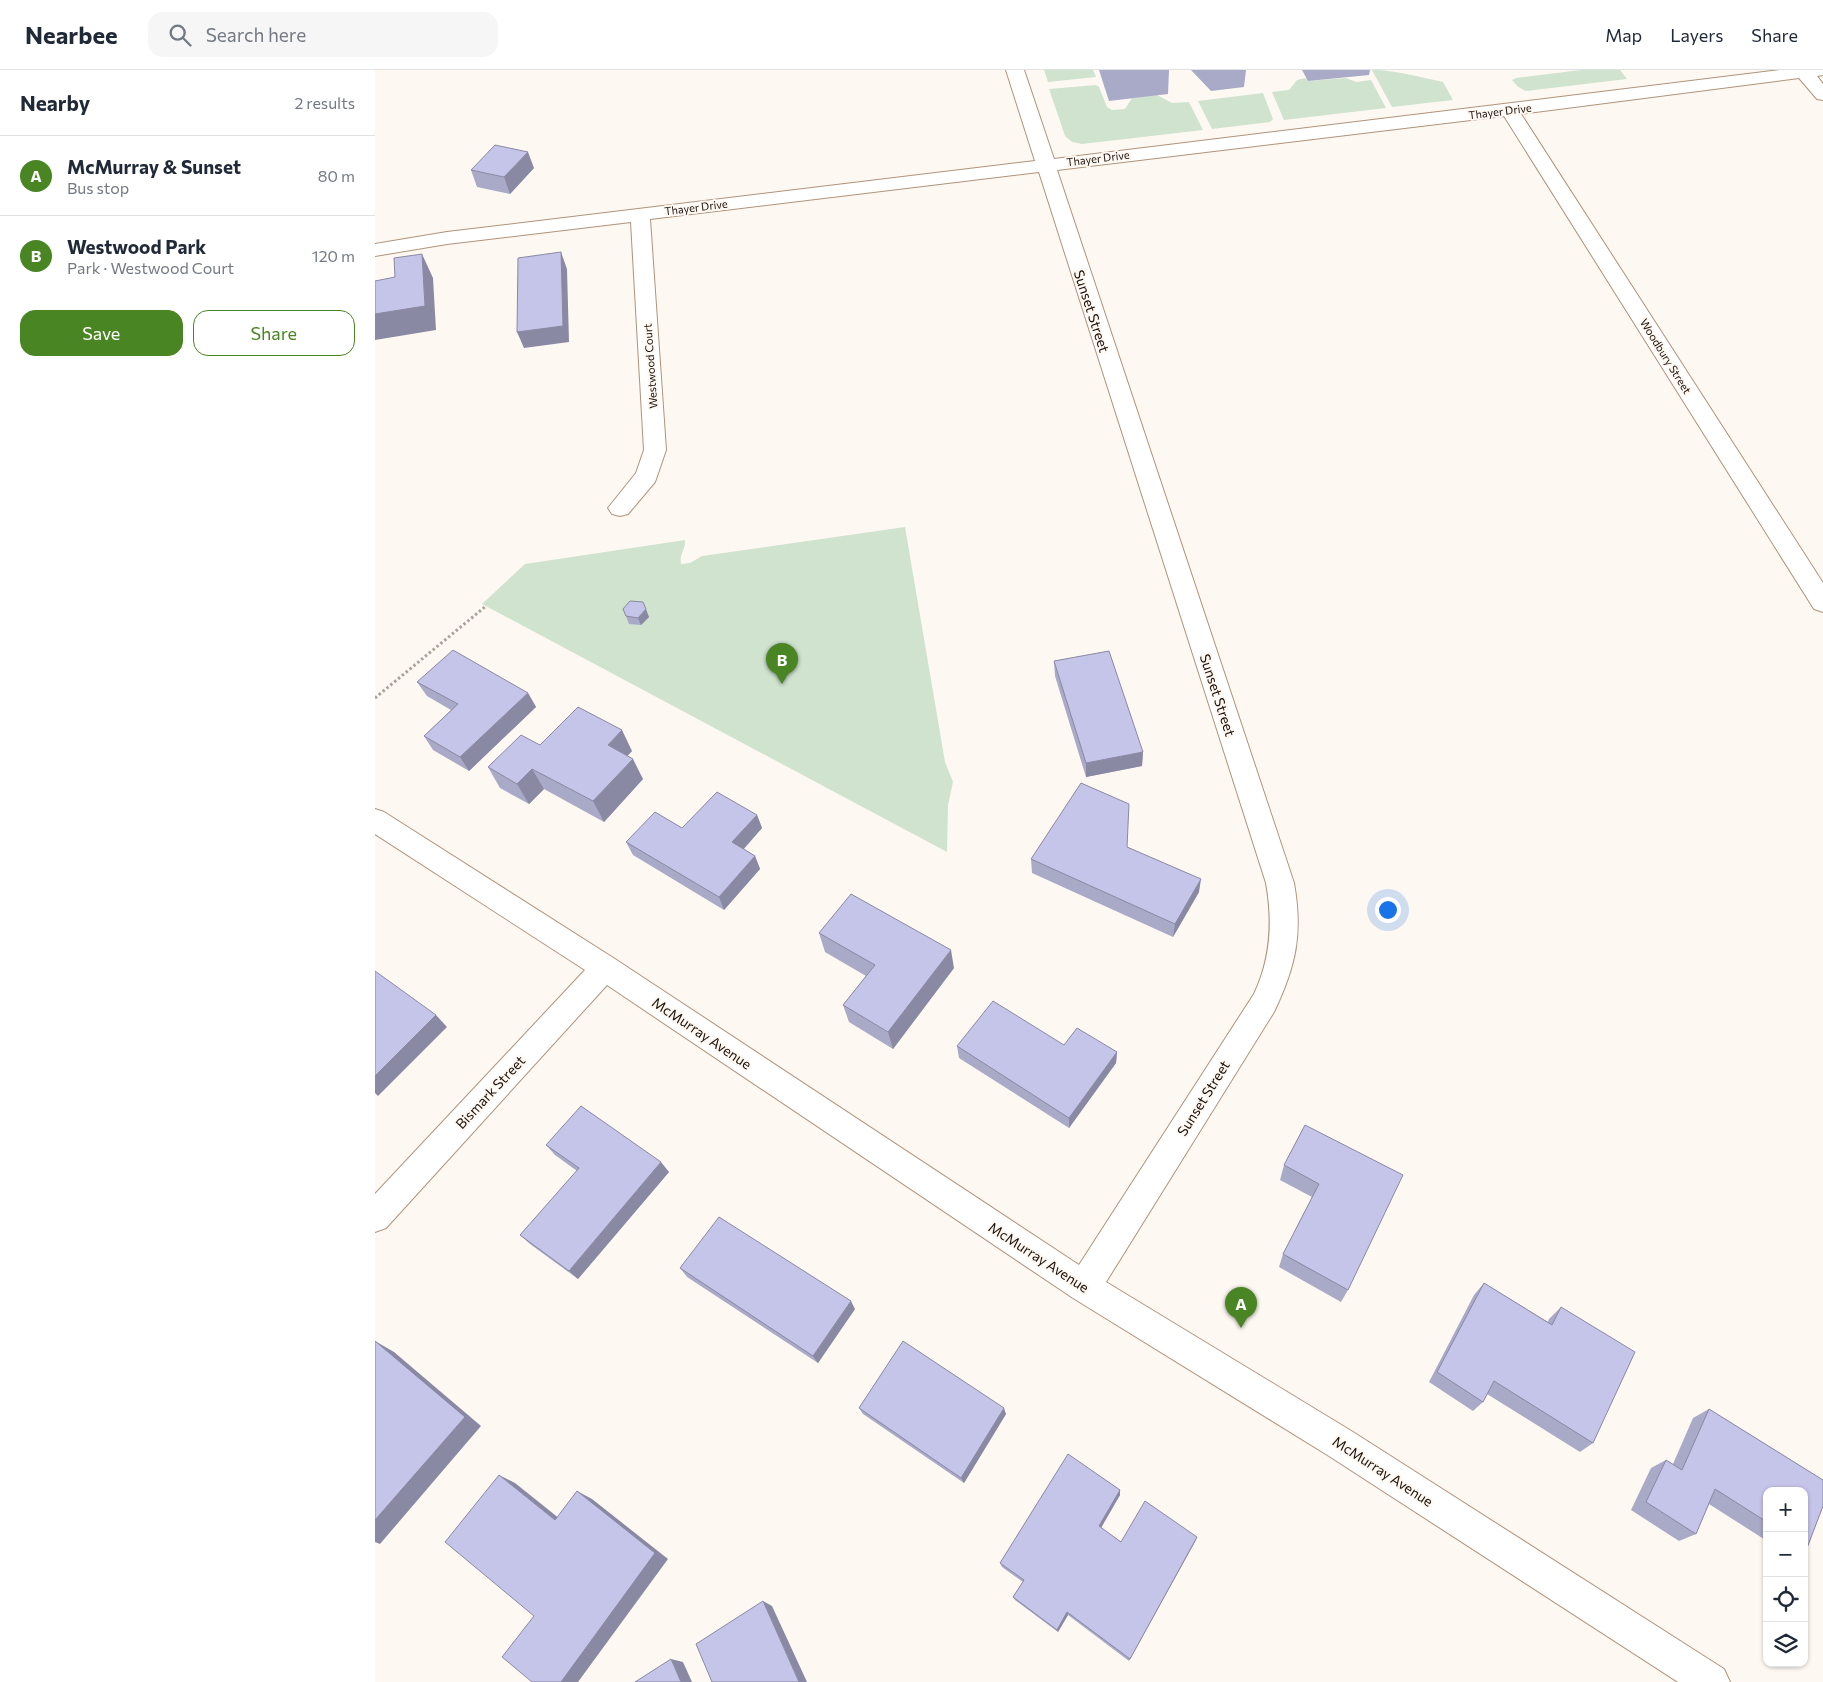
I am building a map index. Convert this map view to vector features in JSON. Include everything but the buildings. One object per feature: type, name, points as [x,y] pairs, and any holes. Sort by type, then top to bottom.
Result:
[{"type":"street","name":"Sunset Street","points":[[1015,70],[1044,164],[1280,884],[1284,902],[1286,930],[1283,955],[1276,979],[1264,1003],[1084,1287]]},
{"type":"street","name":"Thayer Drive","points":[[375,250],[447,238],[1044,164],[1509,110],[1809,71]]},
{"type":"street","points":[[1809,71],[1823,95]]},
{"type":"street","name":"Woodbury Street","points":[[1509,110],[1823,603]]},
{"type":"street","name":"Westwood Court","points":[[620,508],[647,476],[655,450],[640,214]]},
{"type":"street","name":"McMurray Avenue","points":[[375,820],[605,968],[1084,1287],[1333,1439],[1711,1682]]},
{"type":"street","name":"Bismark Street","points":[[375,1217],[605,968]]},
{"type":"path","points":[[375,698],[486,606]]},
{"type":"green space","points":[[1044,70],[1093,70],[1096,77],[1048,82]]},
{"type":"green space","points":[[1372,70],[1399,72],[1443,82],[1453,100],[1392,107]]},
{"type":"green space","points":[[1581,70],[1620,70],[1627,79],[1526,91],[1518,87],[1512,80],[1516,78]]},
{"type":"green space","points":[[1306,78],[1308,81],[1346,78],[1356,82],[1371,80],[1386,108],[1284,120],[1272,92],[1289,90],[1297,80]]},
{"type":"green space","points":[[1096,85],[1099,87],[1107,107],[1112,110],[1125,109],[1132,98],[1157,95],[1172,103],[1189,102],[1203,130],[1082,144],[1072,142],[1065,136],[1049,89]]},
{"type":"green space","points":[[1263,93],[1273,119],[1270,122],[1212,129],[1198,101]]},
{"type":"green space","points":[[905,527],[945,762],[953,782],[948,805],[947,852],[482,604],[525,564],[685,540],[681,564],[690,563],[702,556]]},
{"type":"place","name":"Westwood Park","points":[[782,684]]},
{"type":"place","name":"McMurray & Sunset","points":[[1241,1328]]}]
